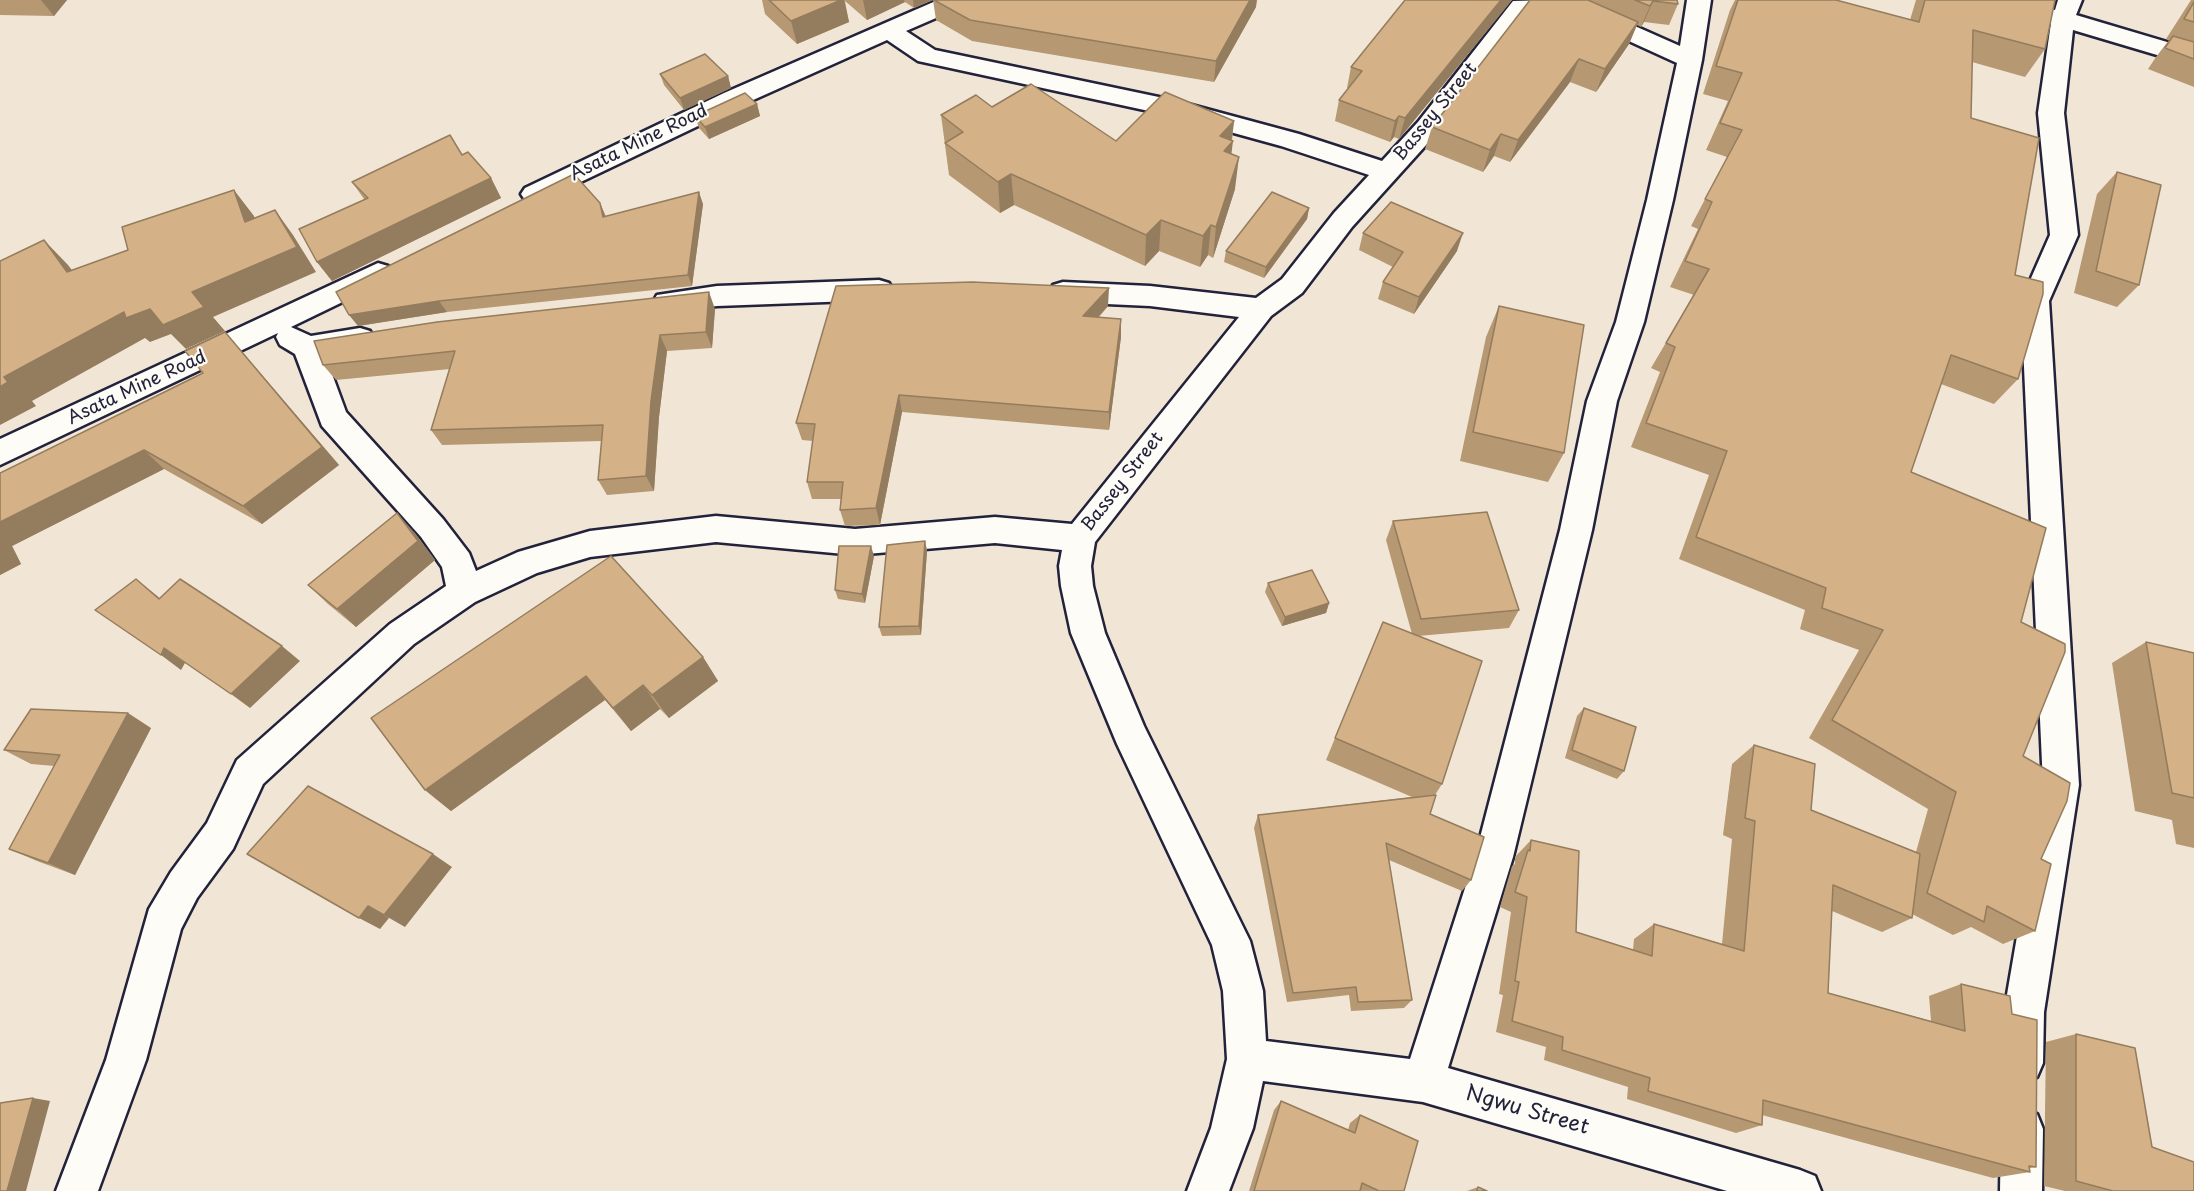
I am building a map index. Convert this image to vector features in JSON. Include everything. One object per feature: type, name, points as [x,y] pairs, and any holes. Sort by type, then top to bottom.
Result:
[{"type":"street","name":"Asata Mine Road","points":[[514,204],[722,104],[958,0]]},
{"type":"street","points":[[1423,1081],[1494,856],[1576,531],[1602,401],[1630,322],[1658,211],[1690,60],[1699,0]]},
{"type":"street","points":[[1990,0],[2066,9],[2194,58]]},
{"type":"street","name":"Bassey Street","points":[[1208,1191],[1232,1128],[1247,1059],[1243,991],[1231,941],[1129,734],[1088,633],[1077,586],[1075,566],[1080,538],[1261,309],[1292,286],[1343,220],[1427,128],[1531,3]]},
{"type":"street","points":[[1564,4],[1690,60]]},
{"type":"street","points":[[2022,1191],[2024,1012],[2061,785],[2035,301],[2064,236],[2051,113],[2066,9]]},
{"type":"street","points":[[888,30],[927,56],[1173,108],[1290,140],[1387,172]]},
{"type":"street","name":"Asata Mine Road","points":[[0,453],[400,262]]},
{"type":"street","points":[[639,306],[717,296],[906,290]]},
{"type":"street","points":[[1033,291],[1150,296],[1261,309]]},
{"type":"street","points":[[271,325],[307,347],[333,418],[432,528],[458,563],[463,592]]},
{"type":"street","points":[[307,347],[388,334]]},
{"type":"street","points":[[78,1191],[126,1060],[162,923],[184,885],[220,836],[250,772],[402,634],[463,592],[529,562],[590,544],[716,529],[855,542],[995,530],[1080,538]]},
{"type":"street","name":"Ngwu Street","points":[[1247,1059],[1423,1081],[1800,1191]]},
{"type":"building","points":[[769,0],[841,0],[791,21]]},
{"type":"building","points":[[934,0],[1250,0],[1216,61],[970,20]]},
{"type":"building","points":[[1405,0],[1501,0],[1405,118],[1399,116],[1395,121],[1339,100],[1362,71],[1351,67]]},
{"type":"building","points":[[1530,0],[1588,0],[1638,22],[1605,69],[1579,59],[1518,140],[1501,134],[1490,150],[1432,127]]},
{"type":"building","points":[[1635,0],[1677,0],[1678,4],[1653,1],[1650,6]]},
{"type":"building","points":[[1738,0],[1836,0],[1919,22],[1925,0],[2055,0],[2045,49],[1973,30],[1971,118],[2039,138],[2015,275],[2043,282],[2043,294],[2018,379],[1951,355],[1911,472],[2046,528],[2021,622],[2065,644],[2065,652],[2023,756],[2070,783],[2067,801],[2041,859],[2051,864],[2035,931],[1987,906],[1984,922],[1927,893],[1956,792],[1832,720],[1883,630],[1822,608],[1826,588],[1696,537],[1727,451],[1646,423],[1675,347],[1666,343],[1709,269],[1685,261],[1712,202],[1705,199],[1742,130],[1720,123],[1742,73],[1716,66]]},
{"type":"building","points":[[2194,2],[2194,22],[2184,19]]},
{"type":"building","points":[[2173,36],[2194,42],[2194,59],[2165,48]]},
{"type":"building","points":[[705,54],[728,76],[680,98],[660,74]]},
{"type":"building","points":[[1031,84],[1116,141],[1165,92],[1234,121],[1220,136],[1233,141],[1224,151],[1239,157],[1216,227],[1211,225],[1203,236],[1161,220],[1146,235],[1011,174],[998,182],[945,143],[963,132],[941,115],[976,95],[992,107]]},
{"type":"building","points":[[745,93],[757,104],[705,127],[695,116]]},
{"type":"building","points":[[450,135],[462,155],[468,152],[491,178],[317,262],[299,229],[368,198],[352,182]]},
{"type":"building","points":[[2117,172],[2161,185],[2139,285],[2096,271]]},
{"type":"building","points":[[574,174],[600,203],[603,217],[699,192],[688,275],[439,301],[349,315],[336,292]]},
{"type":"building","points":[[234,190],[245,222],[275,210],[297,247],[192,292],[204,307],[163,325],[150,309],[126,318],[124,312],[4,377],[8,382],[0,387],[0,261],[44,240],[67,272],[128,250],[122,227]]},
{"type":"building","points":[[1272,192],[1309,208],[1266,267],[1226,251]]},
{"type":"building","points":[[1391,202],[1463,233],[1419,297],[1383,282],[1403,252],[1363,233]]},
{"type":"building","points":[[972,282],[1109,288],[1083,316],[1121,319],[1109,412],[899,395],[876,508],[840,510],[843,482],[807,482],[815,424],[796,423],[836,286]]},
{"type":"building","points":[[709,292],[706,332],[660,335],[651,401],[646,476],[598,480],[603,425],[431,430],[455,351],[323,365],[314,341],[437,322]]},
{"type":"building","points":[[1499,306],[1584,325],[1564,453],[1473,432]]},
{"type":"building","points":[[225,332],[322,447],[243,506],[144,450],[0,522],[0,473],[203,373],[185,351]]},
{"type":"building","points":[[1487,512],[1519,610],[1421,619],[1393,521]]},
{"type":"building","points":[[397,513],[418,541],[337,609],[308,585]]},
{"type":"building","points":[[925,541],[919,626],[879,627],[887,545]]},
{"type":"building","points":[[839,546],[871,546],[862,594],[835,590]]},
{"type":"building","points":[[611,556],[703,657],[652,695],[643,685],[613,708],[586,676],[425,790],[371,718]]},
{"type":"building","points":[[1312,570],[1329,603],[1285,617],[1268,583]]},
{"type":"building","points":[[136,579],[159,599],[180,579],[282,646],[231,694],[164,648],[161,655],[95,610]]},
{"type":"building","points":[[1383,622],[1482,661],[1442,784],[1335,738]]},
{"type":"building","points":[[2146,642],[2194,653],[2194,798],[2172,793]]},
{"type":"building","points":[[1584,708],[1636,727],[1624,771],[1572,750]]},
{"type":"building","points":[[31,709],[128,713],[48,863],[9,849],[60,755],[4,750]]},
{"type":"building","points":[[1754,745],[1815,764],[1811,810],[1920,854],[1912,918],[1833,885],[1828,993],[1965,1031],[1961,984],[2010,996],[2012,1014],[2037,1020],[2036,1167],[2029,1166],[2030,1172],[1763,1100],[1762,1125],[1648,1091],[1650,1078],[1562,1050],[1563,1037],[1512,1021],[1519,982],[1515,981],[1527,897],[1515,892],[1528,850],[1530,851],[1531,840],[1579,851],[1576,932],[1652,956],[1654,924],[1744,951],[1755,821],[1745,818]]},
{"type":"building","points":[[308,786],[433,854],[384,915],[368,906],[359,918],[247,854]]},
{"type":"building","points":[[1436,795],[1430,814],[1484,837],[1471,880],[1386,843],[1412,1000],[1358,1002],[1356,987],[1293,993],[1258,815]]},
{"type":"building","points":[[2076,1034],[2135,1048],[2152,1147],[2194,1162],[2194,1191],[2113,1191],[2076,1181]]},
{"type":"building","points":[[33,1098],[7,1191],[0,1191],[0,1103]]},
{"type":"building","points":[[1281,1101],[1355,1133],[1360,1115],[1418,1141],[1404,1191],[1379,1191],[1362,1183],[1360,1191],[1254,1191]]}]
